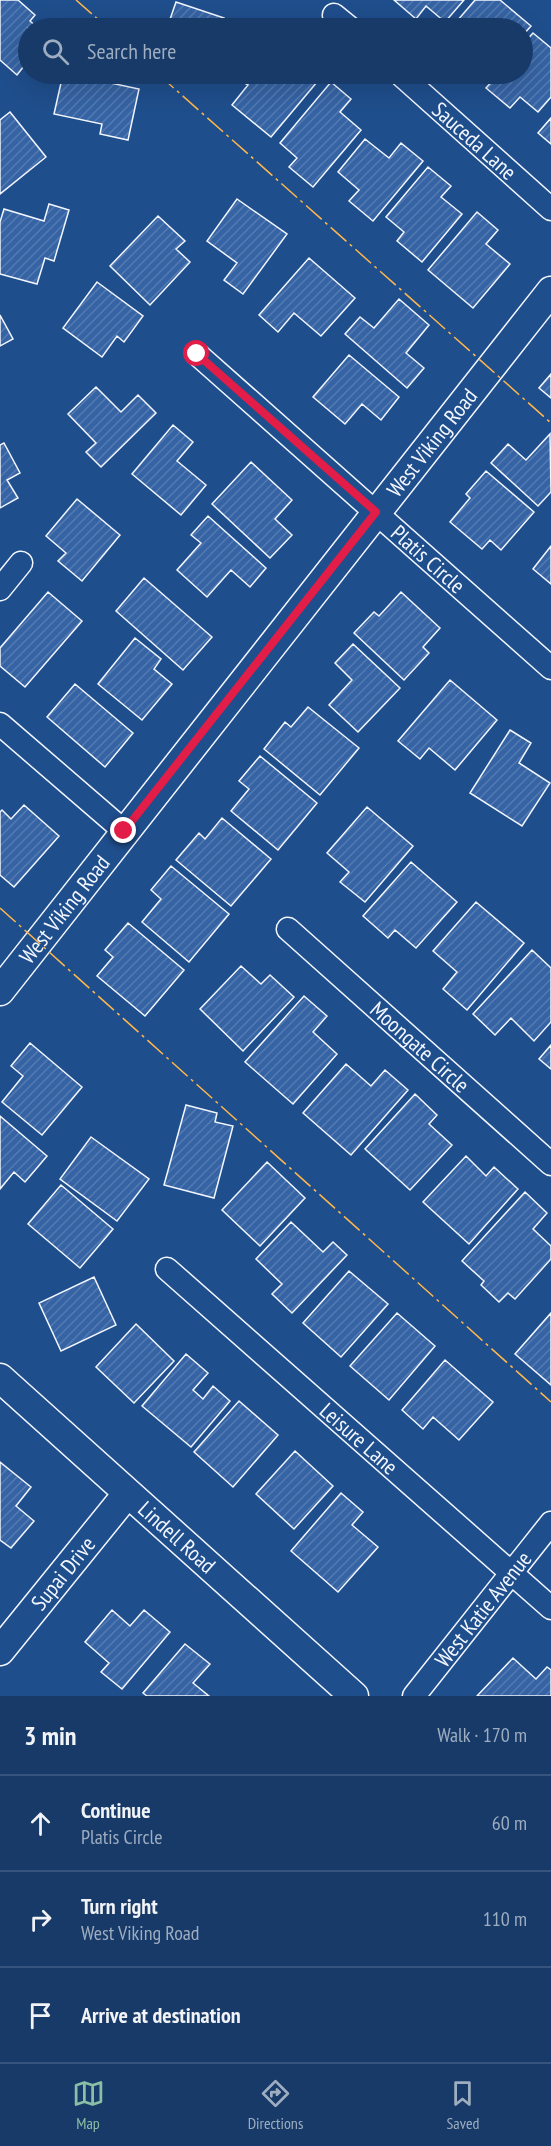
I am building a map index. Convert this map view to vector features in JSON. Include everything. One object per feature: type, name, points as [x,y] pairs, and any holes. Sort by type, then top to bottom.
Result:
[{"type":"street","name":"Sauceda Lane","points":[[411,84],[551,209]]},
{"type":"street","name":"West Viking Road","points":[[0,991],[551,291]]},
{"type":"street","name":"Platis Circle","points":[[197,354],[551,668]]},
{"type":"street","points":[[0,589],[21,562]]},
{"type":"street","points":[[0,724],[124,831]]},
{"type":"street","name":"Moongate Circle","points":[[288,929],[551,1164]]},
{"type":"street","name":"Leisure Lane","points":[[167,1269],[551,1608]]},
{"type":"street","name":"Lindell Road","points":[[0,1378],[354,1696]]},
{"type":"street","name":"Supai Drive","points":[[0,1651],[127,1494]]},
{"type":"street","name":"West Katie Avenue","points":[[414,1696],[551,1523]]},
{"type":"building","points":[[0,0],[18,0],[35,15],[32,18],[18,18],[17,75],[0,60]]},
{"type":"building","points":[[394,0],[464,0],[448,18],[440,18],[426,6],[415,18]]},
{"type":"building","points":[[475,0],[500,0],[521,18],[460,18]]},
{"type":"building","points":[[176,2],[224,18],[170,18]]},
{"type":"building","points":[[533,33],[551,48],[551,97],[538,112],[520,97],[510,108],[486,88],[490,84],[533,84]]},
{"type":"building","points":[[61,84],[115,84],[139,89],[128,140],[100,134],[102,124],[54,114]]},
{"type":"building","points":[[246,84],[315,84],[271,137],[232,105],[248,85]]},
{"type":"building","points":[[329,84],[333,84],[351,99],[340,112],[361,130],[313,187],[289,167],[297,158],[280,143]]},
{"type":"building","points":[[10,112],[46,157],[0,194],[0,120]]},
{"type":"building","points":[[551,118],[551,144],[538,133]]},
{"type":"building","points":[[365,139],[389,158],[401,143],[423,161],[373,221],[349,201],[359,190],[338,172]]},
{"type":"building","points":[[428,167],[451,186],[441,197],[462,214],[422,262],[397,241],[404,232],[386,217]]},
{"type":"building","points":[[237,199],[287,234],[243,294],[224,280],[237,263],[207,241]]},
{"type":"building","points":[[49,204],[69,210],[54,261],[45,258],[37,284],[0,274],[0,222],[4,209],[44,221]]},
{"type":"building","points":[[477,212],[498,230],[486,244],[510,264],[473,308],[428,270]]},
{"type":"building","points":[[158,216],[185,241],[176,249],[190,262],[150,305],[110,266]]},
{"type":"building","points":[[309,258],[355,298],[321,336],[294,313],[278,332],[259,315]]},
{"type":"building","points":[[97,282],[143,316],[124,342],[117,336],[102,357],[63,328]]},
{"type":"building","points":[[399,299],[429,325],[406,353],[424,368],[407,388],[345,334],[360,317],[374,328]]},
{"type":"building","points":[[0,315],[13,339],[0,346]]},
{"type":"building","points":[[349,355],[399,397],[381,420],[362,404],[345,424],[313,397]]},
{"type":"building","points":[[551,374],[551,398],[539,388]]},
{"type":"building","points":[[96,387],[121,412],[138,395],[156,413],[101,467],[86,452],[96,443],[68,414]]},
{"type":"building","points":[[173,425],[193,442],[177,461],[206,485],[181,515],[132,474]]},
{"type":"building","points":[[550,434],[551,492],[538,506],[491,463],[508,444],[526,460]]},
{"type":"building","points":[[4,443],[20,473],[7,480],[18,498],[0,508],[0,445]]},
{"type":"building","points":[[251,462],[292,500],[275,519],[292,535],[270,558],[212,504]]},
{"type":"building","points":[[486,471],[534,512],[501,550],[490,540],[482,549],[450,522],[470,498],[466,494]]},
{"type":"building","points":[[77,499],[120,535],[82,581],[58,561],[66,553],[46,536]]},
{"type":"building","points":[[208,516],[266,568],[250,587],[231,570],[207,597],[177,570],[201,543],[191,535]]},
{"type":"building","points":[[551,546],[551,584],[533,569]]},
{"type":"building","points":[[144,578],[212,637],[183,670],[116,611]]},
{"type":"building","points":[[48,592],[82,621],[25,687],[0,666],[0,648]]},
{"type":"building","points":[[401,592],[440,628],[423,647],[429,653],[404,680],[354,633],[374,612],[379,616]]},
{"type":"building","points":[[135,638],[161,659],[154,669],[172,684],[142,720],[98,684]]},
{"type":"building","points":[[353,644],[400,688],[358,732],[329,705],[352,680],[335,663]]},
{"type":"building","points":[[450,680],[497,720],[455,770],[429,748],[420,759],[398,741]]},
{"type":"building","points":[[75,684],[133,733],[105,767],[47,717]]},
{"type":"building","points":[[308,707],[359,748],[320,795],[264,749],[285,722],[291,727]]},
{"type":"building","points":[[510,730],[531,743],[519,763],[550,783],[522,826],[470,793]]},
{"type":"building","points":[[260,756],[317,803],[278,850],[231,811],[249,789],[239,781]]},
{"type":"building","points":[[24,805],[59,836],[14,887],[0,875],[0,812],[2,810],[11,819]]},
{"type":"building","points":[[367,807],[413,846],[365,902],[340,882],[349,872],[327,853]]},
{"type":"building","points":[[222,818],[271,859],[231,906],[176,860],[199,833],[205,839]]},
{"type":"building","points":[[411,862],[457,902],[416,948],[395,930],[388,938],[363,916]]},
{"type":"building","points":[[171,866],[229,914],[189,962],[142,922],[161,899],[151,890]]},
{"type":"building","points":[[476,902],[524,943],[467,1010],[443,989],[457,972],[433,951]]},
{"type":"building","points":[[128,923],[184,970],[145,1016],[97,976],[113,957],[105,950]]},
{"type":"building","points":[[532,950],[551,968],[551,1022],[534,1041],[511,1018],[495,1035],[473,1014]]},
{"type":"building","points":[[241,966],[261,984],[270,975],[294,997],[243,1051],[200,1009]]},
{"type":"building","points":[[304,996],[327,1016],[313,1032],[337,1054],[293,1104],[245,1062]]},
{"type":"building","points":[[30,1043],[82,1087],[42,1135],[2,1102],[23,1076],[11,1066]]},
{"type":"building","points":[[551,1045],[551,1069],[539,1059]]},
{"type":"building","points":[[346,1064],[371,1086],[385,1070],[408,1090],[351,1155],[303,1113]]},
{"type":"building","points":[[415,1094],[437,1115],[429,1124],[452,1145],[410,1190],[365,1149]]},
{"type":"building","points":[[186,1105],[217,1113],[215,1122],[233,1126],[214,1198],[164,1185]]},
{"type":"building","points":[[0,1116],[47,1156],[25,1182],[14,1172],[0,1189]]},
{"type":"building","points":[[91,1137],[149,1179],[117,1221],[60,1179]]},
{"type":"building","points":[[466,1156],[486,1176],[494,1167],[518,1189],[469,1244],[423,1202]]},
{"type":"building","points":[[267,1162],[305,1198],[260,1246],[222,1210]]},
{"type":"building","points":[[61,1185],[113,1229],[80,1268],[28,1224]]},
{"type":"building","points":[[525,1192],[547,1213],[533,1229],[551,1246],[551,1259],[515,1299],[508,1293],[499,1302],[481,1285],[484,1281],[462,1261]]},
{"type":"building","points":[[291,1222],[323,1252],[333,1242],[347,1255],[292,1313],[272,1294],[282,1284],[256,1259]]},
{"type":"building","points":[[349,1271],[388,1304],[341,1357],[303,1323]]},
{"type":"building","points":[[94,1277],[116,1325],[61,1351],[39,1303]]},
{"type":"building","points":[[397,1313],[435,1346],[389,1400],[350,1366]]},
{"type":"building","points":[[551,1313],[551,1385],[515,1354]]},
{"type":"building","points":[[136,1324],[174,1361],[134,1403],[96,1367]]},
{"type":"building","points":[[186,1354],[208,1373],[193,1390],[203,1399],[213,1386],[230,1401],[191,1447],[142,1406]]},
{"type":"building","points":[[445,1360],[493,1402],[459,1440],[433,1417],[423,1429],[402,1410]]},
{"type":"building","points":[[239,1401],[278,1435],[233,1487],[194,1452]]},
{"type":"building","points":[[295,1451],[333,1486],[294,1529],[256,1494]]},
{"type":"building","points":[[0,1462],[31,1487],[16,1506],[34,1521],[11,1548],[0,1540]]},
{"type":"building","points":[[341,1493],[363,1512],[352,1525],[378,1547],[338,1592],[291,1551]]},
{"type":"building","points":[[112,1610],[130,1626],[144,1610],[170,1632],[122,1689],[101,1672],[109,1663],[85,1642]]},
{"type":"building","points":[[185,1644],[210,1664],[193,1683],[209,1696],[147,1696],[143,1693]]},
{"type":"building","points":[[513,1658],[536,1679],[547,1667],[551,1670],[551,1696],[477,1696]]},
{"type":"power","points":[[76,0],[97,18]]},
{"type":"power","points":[[169,84],[551,423]]},
{"type":"power","points":[[0,908],[551,1402]]},
{"type":"route","points":[[124,831],[376,512],[197,354]]}]
